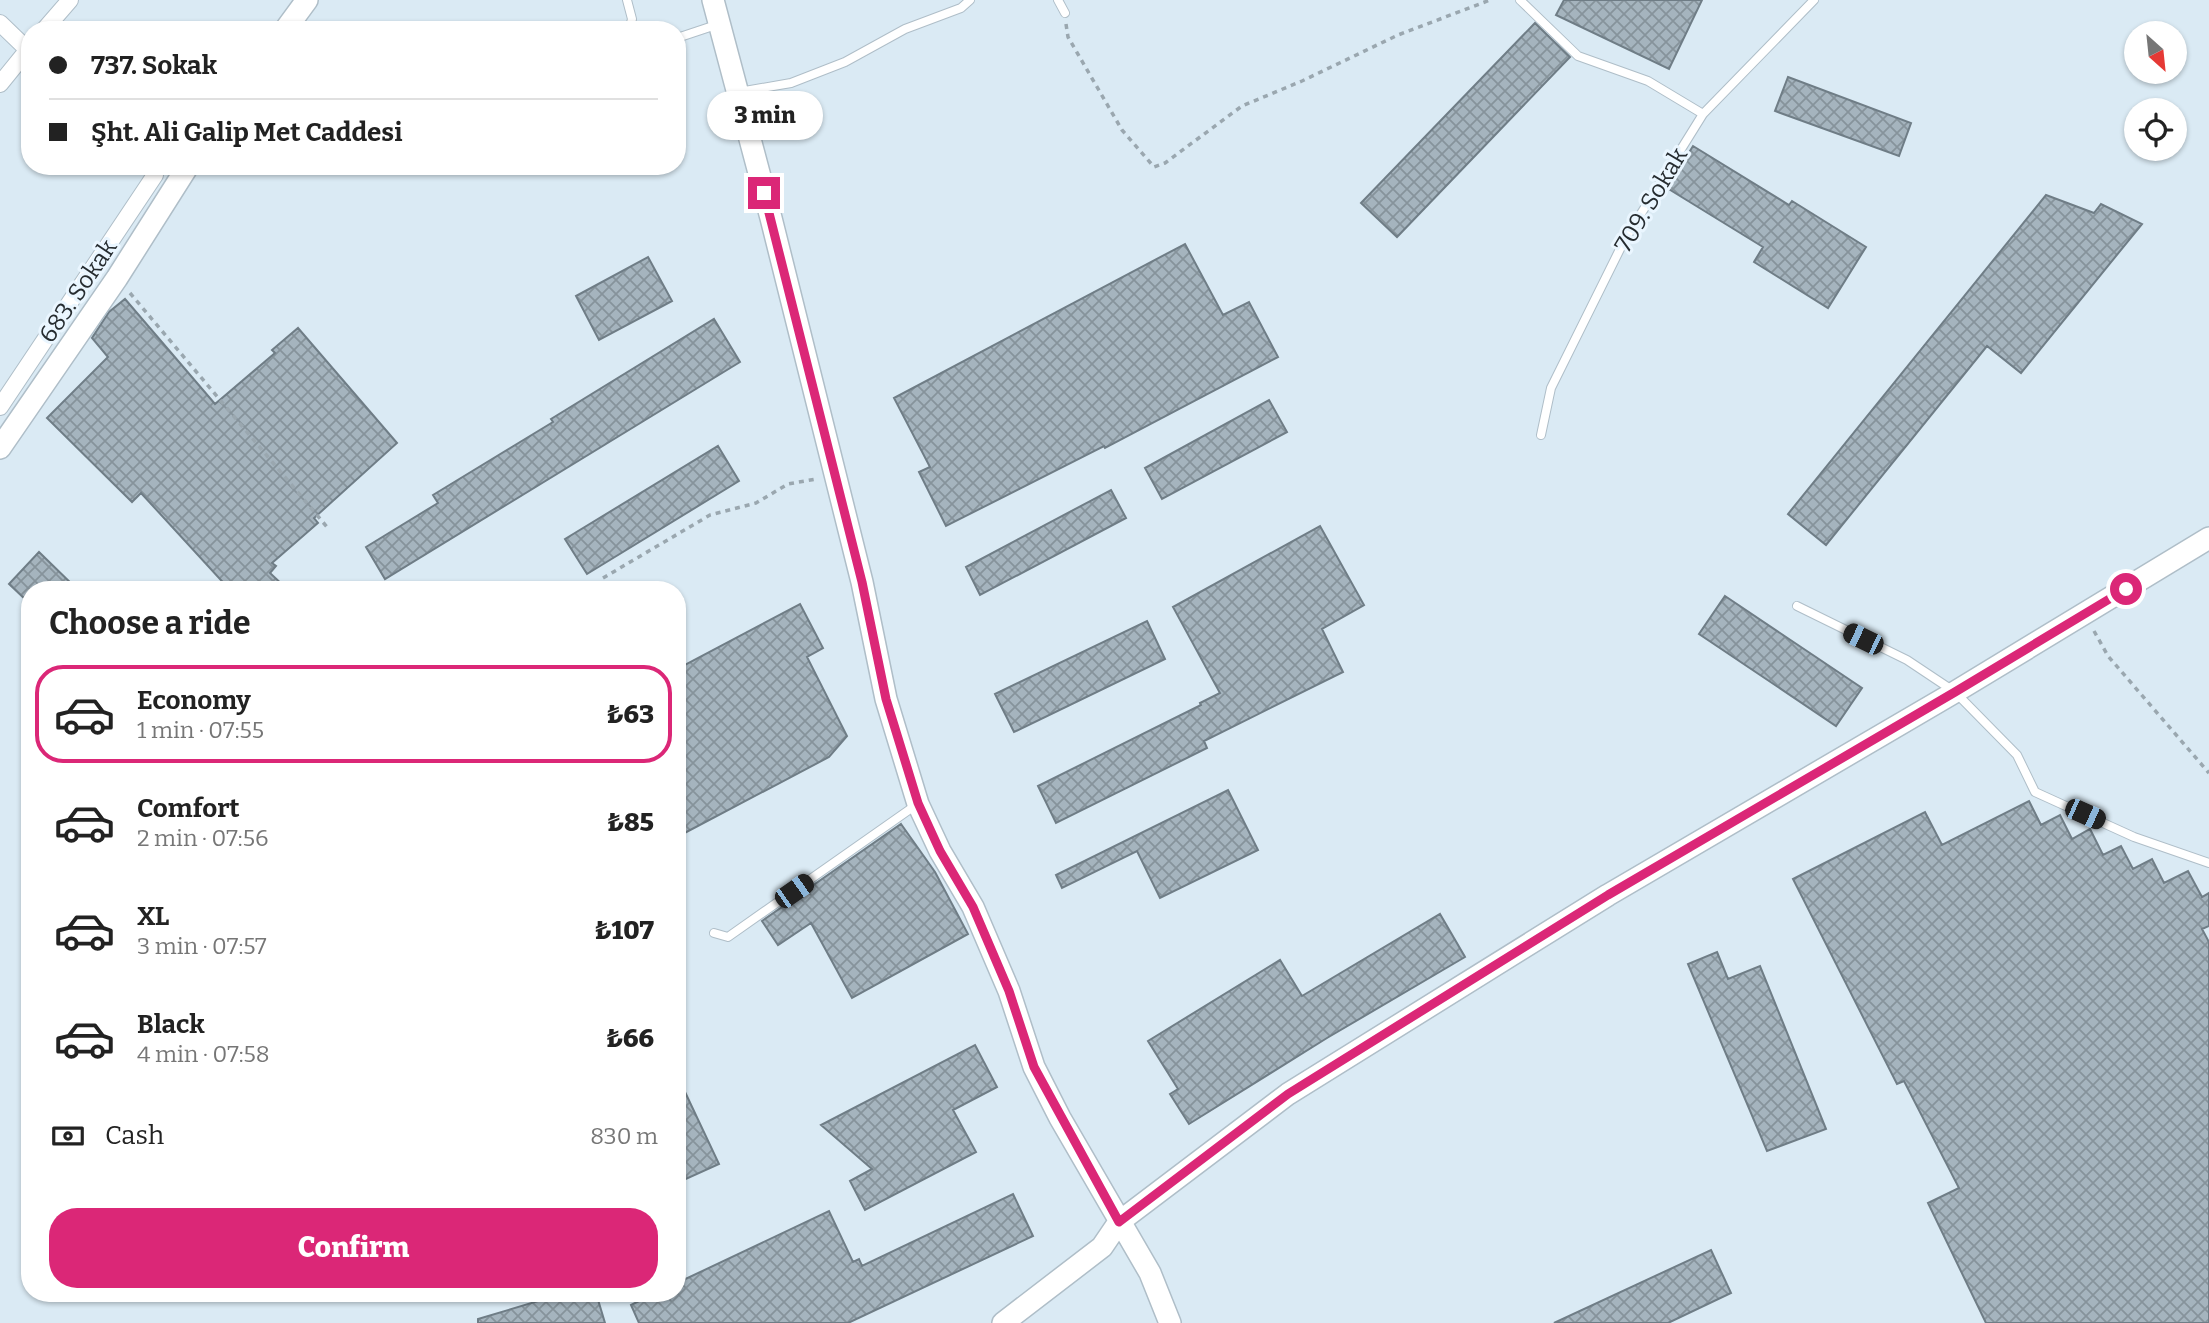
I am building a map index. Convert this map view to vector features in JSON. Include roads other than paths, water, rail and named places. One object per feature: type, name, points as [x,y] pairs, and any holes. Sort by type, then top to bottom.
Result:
[{"type":"street","points":[[52,21],[70,0]]},
{"type":"street","points":[[292,21],[307,0]]},
{"type":"street","points":[[713,0],[836,476],[862,582],[886,699],[918,803],[940,851],[973,907],[1009,991],[1034,1067],[1150,1273],[1170,1323]]},
{"type":"street","points":[[0,23],[21,43]]},
{"type":"street","points":[[0,84],[21,59]]},
{"type":"street","points":[[0,448],[117,278],[157,177]]},
{"type":"street","name":"683. Sokak","points":[[0,407],[157,177]]},
{"type":"street","points":[[1003,1323],[1102,1247],[1119,1222],[1288,1094],[1608,895],[1955,692],[2209,538]]},
{"type":"lane","points":[[628,0],[631,21]]},
{"type":"lane","points":[[736,92],[791,83],[845,62],[905,29],[961,8],[970,0]]},
{"type":"lane","points":[[1058,0],[1065,13]]},
{"type":"lane","points":[[1520,0],[1578,56],[1648,81],[1703,114]]},
{"type":"lane","name":"709. Sokak","points":[[1542,435],[1551,388],[1624,241],[1703,114],[1814,0]]},
{"type":"lane","points":[[686,35],[719,24]]},
{"type":"lane","points":[[1797,606],[1906,660],[1955,692],[2017,755],[2035,792],[2134,836],[2209,863]]},
{"type":"lane","points":[[714,933],[728,937],[918,803]]}]
